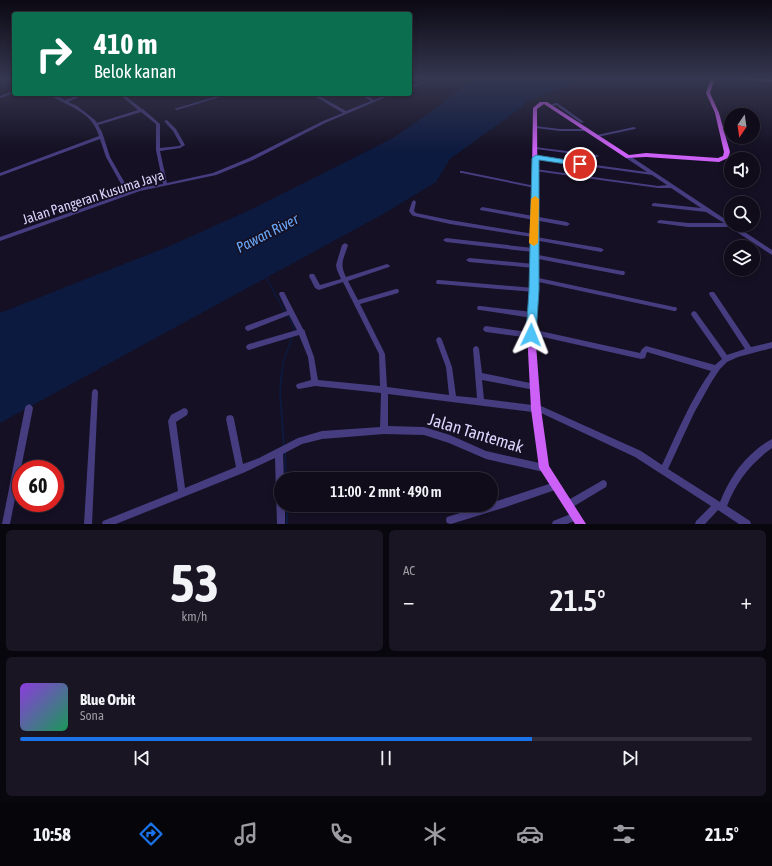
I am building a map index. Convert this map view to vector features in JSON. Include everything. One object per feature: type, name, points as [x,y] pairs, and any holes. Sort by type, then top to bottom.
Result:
[{"type":"main road","points":[[578,520],[544,468],[536,409],[531,333],[534,290],[536,158],[535,108],[543,103],[553,105],[628,157],[646,155],[713,160],[726,157],[727,152],[719,120],[712,102]]},
{"type":"street","points":[[68,102],[92,118],[108,157],[129,194]]},
{"type":"street","points":[[132,102],[159,125],[158,150],[165,184]]},
{"type":"street","points":[[176,109],[199,102]]},
{"type":"street","points":[[328,102],[345,112]]},
{"type":"street","name":"Jalan Pangeran Kusuma Jaya","points":[[0,239],[129,194],[165,184],[203,177],[226,170],[345,112],[369,102]]},
{"type":"street","points":[[553,105],[582,122]]},
{"type":"street","points":[[96,125],[142,110]]},
{"type":"street","points":[[158,150],[180,147],[182,145],[175,130],[166,121]]},
{"type":"street","points":[[536,127],[560,130],[587,130]]},
{"type":"street","points":[[599,136],[634,128]]},
{"type":"street","points":[[0,175],[101,137]]},
{"type":"street","points":[[536,148],[597,156]]},
{"type":"street","points":[[628,157],[724,221]]},
{"type":"street","points":[[536,158],[654,174]]},
{"type":"street","points":[[535,170],[658,187],[672,186]]},
{"type":"street","points":[[462,172],[535,187]]},
{"type":"street","points":[[414,202],[411,211],[414,214],[601,250]]},
{"type":"street","points":[[654,205],[707,210]]},
{"type":"street","points":[[482,209],[567,224]]},
{"type":"street","points":[[660,222],[724,225]]},
{"type":"street","points":[[740,232],[772,253]]},
{"type":"street","points":[[446,240],[534,253],[622,273]]},
{"type":"street","points":[[345,245],[339,265],[382,354],[384,430]]},
{"type":"street","points":[[469,260],[534,266]]},
{"type":"street","points":[[312,276],[319,288],[387,266]]},
{"type":"street","points":[[534,279],[674,309]]},
{"type":"street","points":[[439,282],[534,290]]},
{"type":"street","points":[[357,303],[396,291]]},
{"type":"street","points":[[282,294],[302,331],[314,366],[315,383]]},
{"type":"street","points":[[712,294],[750,351]]},
{"type":"street","points":[[480,308],[532,315]]},
{"type":"street","points":[[248,328],[291,312]]},
{"type":"street","points":[[694,314],[726,359]]},
{"type":"street","points":[[486,330],[531,333],[641,356],[643,356],[646,349],[716,370]]},
{"type":"street","points":[[249,347],[302,331]]},
{"type":"street","points":[[439,340],[449,367],[453,399]]},
{"type":"street","points":[[664,470],[707,384],[716,370],[726,359],[772,345]]},
{"type":"street","points":[[476,349],[481,402]]},
{"type":"street","points":[[479,376],[535,387]]},
{"type":"street","points":[[300,386],[315,383],[536,409],[630,450],[664,470],[747,524]]},
{"type":"street","points":[[88,524],[95,392]]},
{"type":"street","points":[[6,524],[29,408]]},
{"type":"street","points":[[182,493],[172,421],[184,412]]},
{"type":"street","points":[[230,419],[240,470]]},
{"type":"street","name":"Jalan Tantemak","points":[[106,524],[240,470],[294,444],[322,435],[374,430],[413,430],[433,433],[486,455],[544,468]]},
{"type":"street","points":[[699,524],[720,506],[741,470],[772,443]]},
{"type":"street","points":[[280,452],[281,524]]},
{"type":"street","points":[[568,505],[603,484]]},
{"type":"street","points":[[450,520],[555,486]]},
{"type":"street","points":[[556,524],[578,520]]},
{"type":"water","name":"Pawan River","points":[[443,102],[526,102],[522,107],[450,159],[436,182],[385,213],[0,423],[0,313],[172,245],[252,209],[393,138]]},
{"type":"waterway","points":[[266,277],[285,312]]},
{"type":"waterway","points":[[287,315],[294,328],[294,331]]},
{"type":"waterway","points":[[282,372],[283,363],[293,335]]},
{"type":"waterway","points":[[282,371],[280,392],[284,447]]},
{"type":"waterway","points":[[285,453],[286,472]]},
{"type":"waterway","points":[[287,512],[287,524]]},
{"type":"slow traffic","points":[[534,243],[535,199]]},
{"type":"route","points":[[531,335],[534,290],[536,158],[580,164]]}]
